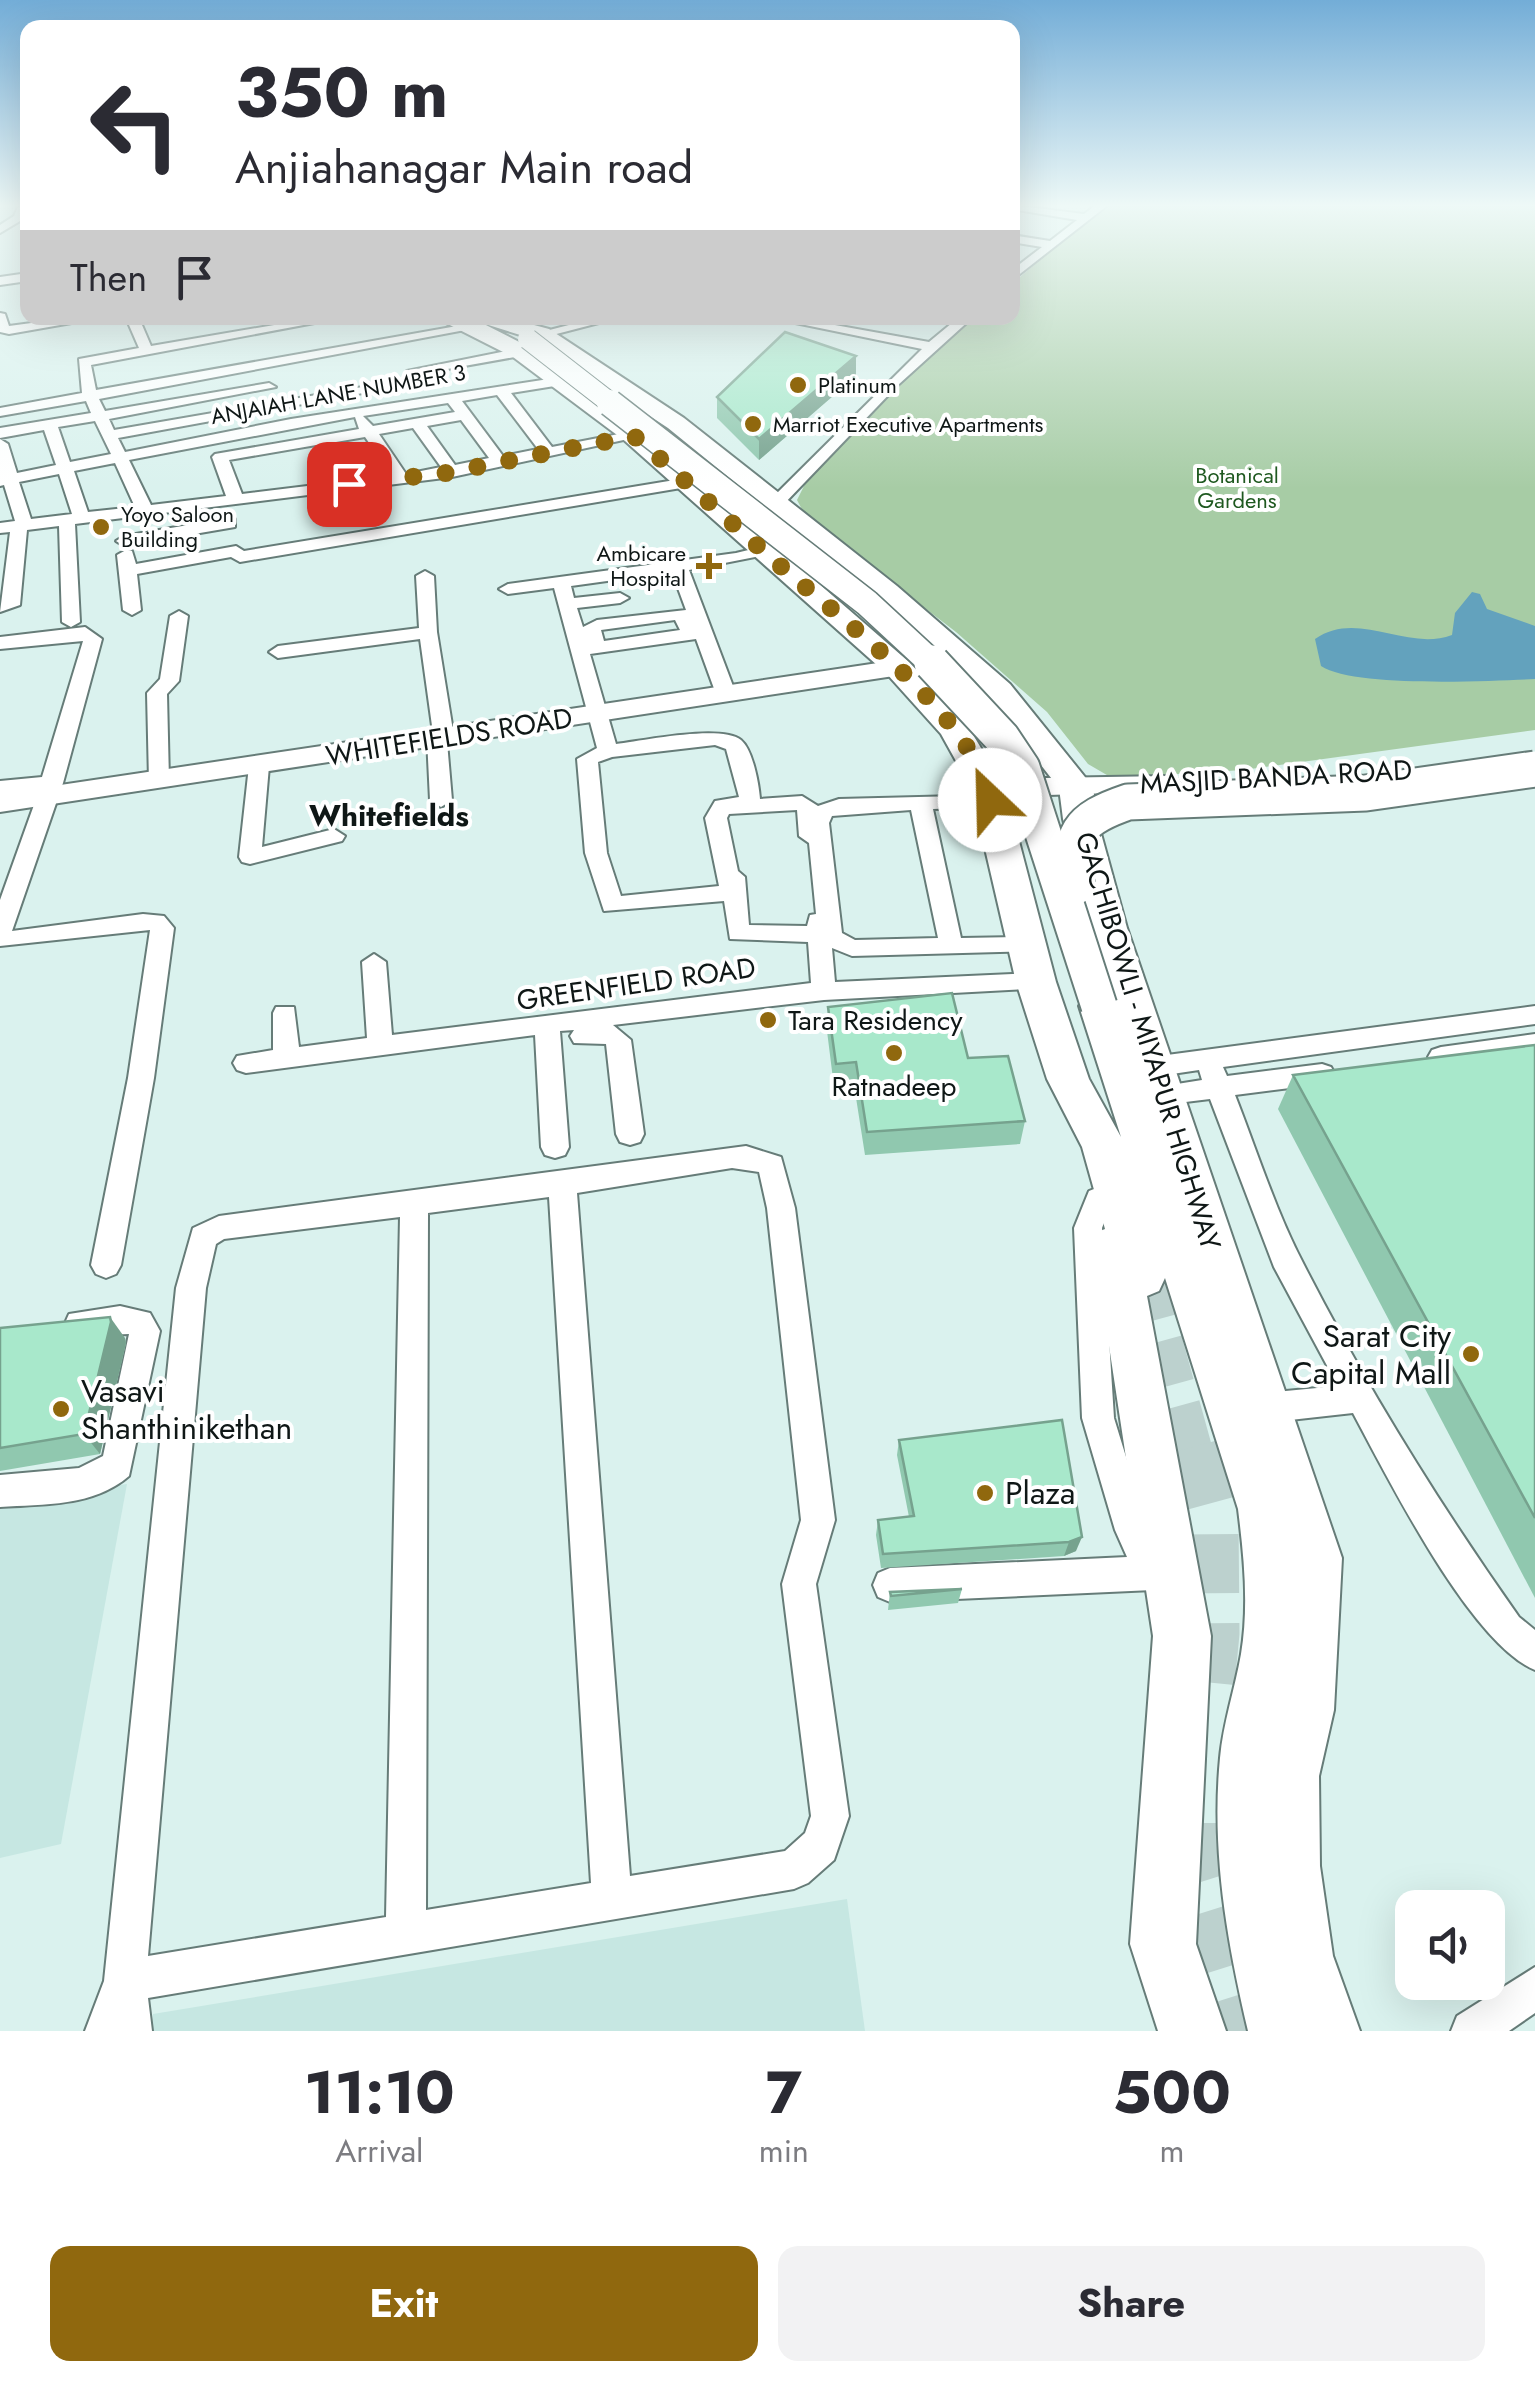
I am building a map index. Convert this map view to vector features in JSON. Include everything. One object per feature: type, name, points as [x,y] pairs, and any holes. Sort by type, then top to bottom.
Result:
[{"type":"main road","name":"GACHIBOWLI - MIYAPUR HIGHWAY","points":[[485,325],[520,331],[676,423],[999,691],[1078,799],[1108,928],[1315,1558],[1304,1710],[1289,1776],[1288,1866],[1300,1956],[1326,2031]]},
{"type":"main road","name":"GACHIBOWLI - MIYAPUR HIGHWAY","points":[[520,331],[562,381],[634,436],[898,668],[956,730],[990,801],[1031,964],[1068,1078],[1104,1147],[1142,1277]]},
{"type":"main road","points":[[520,331],[867,603],[936,666],[1002,738],[1022,768],[1265,1509],[1273,1568],[1272,1639],[1250,1757],[1250,1849],[1259,1940],[1282,2031]]},
{"type":"main road","name":"WHITEFIELDS ROAD","points":[[0,802],[49,790],[158,781],[898,668]]},
{"type":"main road","name":"MASJID BANDA ROAD","points":[[990,801],[1078,799],[1338,780],[1535,756]]},
{"type":"main road","points":[[1099,1006],[1070,842],[1077,829],[1092,817],[1128,802],[1366,792],[1535,769]]},
{"type":"main road","name":"MASJID BANDA ROAD","points":[[1078,799],[1333,811],[1376,808],[1535,779]]},
{"type":"main road","points":[[1104,1147],[1090,1163],[1130,1326],[1182,1636],[1163,1944],[1192,2031]]},
{"type":"street","points":[[0,317],[2,328],[9,330],[44,325]]},
{"type":"street","points":[[136,325],[146,350]]},
{"type":"street","points":[[231,325],[291,423]]},
{"type":"street","points":[[144,508],[96,407],[85,379],[86,361],[146,350],[188,335],[237,333],[266,325]]},
{"type":"street","points":[[328,325],[331,344],[348,365]]},
{"type":"street","points":[[0,433],[50,425],[96,407],[258,371],[331,344],[414,325]]},
{"type":"street","points":[[175,364],[258,371],[348,365],[562,325]]},
{"type":"street","points":[[814,325],[924,346]]},
{"type":"street","points":[[924,346],[941,325]]},
{"type":"street","points":[[771,499],[835,421],[955,325]]},
{"type":"street","points":[[331,344],[520,331]]},
{"type":"street","points":[[386,407],[360,380],[520,331]]},
{"type":"street","points":[[0,412],[96,407],[258,371]]},
{"type":"street","points":[[85,379],[103,376]]},
{"type":"street","points":[[109,435],[432,379]]},
{"type":"street","name":"ANJAIAH LANE NUMBER 3","points":[[5,480],[291,423],[562,381]]},
{"type":"street","points":[[500,388],[549,452]]},
{"type":"street","points":[[451,396],[500,462]]},
{"type":"street","points":[[356,412],[402,479]]},
{"type":"street","points":[[14,526],[228,498],[327,438],[465,415]]},
{"type":"street","points":[[418,423],[452,472]]},
{"type":"street","points":[[50,425],[74,518],[71,622]]},
{"type":"street","points":[[247,578],[228,523],[220,456],[349,484],[452,472],[634,436]]},
{"type":"street","points":[[327,438],[349,484]]},
{"type":"street","points":[[0,444],[14,526],[3,636],[84,634],[93,639],[2,938],[143,922],[156,922],[162,928],[141,1078],[106,1265]]},
{"type":"street","points":[[129,570],[687,483]]},
{"type":"street","points":[[121,511],[132,610]]},
{"type":"street","points":[[124,541],[228,523]]},
{"type":"street","points":[[508,588],[765,552],[818,537]]},
{"type":"street","points":[[679,566],[695,610],[698,633],[726,694]]},
{"type":"street","points":[[425,576],[440,738],[441,800]]},
{"type":"street","points":[[560,582],[589,648],[598,714],[608,751]]},
{"type":"street","points":[[575,612],[620,598]]},
{"type":"street","points":[[575,612],[695,610]]},
{"type":"street","points":[[158,781],[158,693],[169,681],[179,616]]},
{"type":"street","points":[[278,652],[428,632]]},
{"type":"street","points":[[589,648],[698,633]]},
{"type":"street","points":[[715,739],[736,747],[750,800],[722,806],[716,823],[732,889],[719,895],[615,906],[609,902],[596,853],[587,762],[591,756],[608,751],[715,739]]},
{"type":"street","points":[[258,766],[250,858],[334,836]]},
{"type":"street","points":[[0,788],[49,790]]},
{"type":"street","points":[[990,801],[838,806],[820,816],[829,929],[832,938],[852,948],[951,946],[1031,964]]},
{"type":"street","points":[[819,934],[738,933],[731,815],[736,806],[797,802],[808,808],[824,990]]},
{"type":"street","points":[[921,804],[951,946]]},
{"type":"street","points":[[374,962],[380,1045]]},
{"type":"street","name":"GREENFIELD ROAD","points":[[246,1063],[380,1045],[555,1032],[824,990],[1031,964]]},
{"type":"street","points":[[284,1013],[286,1058]]},
{"type":"street","points":[[1156,1081],[1208,1061],[1535,1015]]},
{"type":"street","points":[[555,1147],[555,1032],[606,1032],[616,1037],[630,1134]]},
{"type":"street","points":[[1416,1061],[1535,1044]]},
{"type":"street","points":[[1208,1061],[1289,1267],[1361,1398],[1425,1512],[1506,1630],[1535,1652]]},
{"type":"street","points":[[1156,1081],[1219,1089],[1357,1069]]},
{"type":"street","points":[[125,1981],[794,1868],[820,1846],[830,1816],[798,1584],[800,1565],[818,1520],[781,1208],[771,1165],[760,1157],[718,1160],[562,1185],[218,1228],[203,1237],[192,1288],[125,1981],[132,2031]]},
{"type":"street","points":[[562,1185],[612,1898]]},
{"type":"street","points":[[1099,1198],[1088,1228],[1098,1418],[1132,1530],[1182,1636]]},
{"type":"street","points":[[406,1932],[414,1204]]},
{"type":"street","points":[[0,1491],[78,1483],[108,1476],[117,1465],[145,1331],[139,1322],[120,1319],[46,1326]]},
{"type":"street","points":[[1264,1408],[1361,1398]]},
{"type":"street","points":[[890,1586],[1153,1573]]},
{"type":"street","points":[[106,2031],[125,1981]]},
{"type":"street","points":[[1472,2031],[1535,1988]]},
{"type":"shaded area","points":[[127,1484],[61,1844],[0,1858],[0,1502]]},
{"type":"shaded area","points":[[847,1899],[865,2031],[151,2031],[153,2014]]},
{"type":"green space","name":"Botanical Gardens","points":[[1020,300],[1535,300],[1535,730],[1243,770],[1112,778],[1088,764],[1047,712],[956,632],[806,517],[797,500],[807,480],[899,382],[965,325],[1020,325]]},
{"type":"water","points":[[1472,592],[1480,594],[1487,609],[1535,626],[1535,679],[1391,680],[1362,678],[1321,666],[1315,639],[1331,631],[1365,629],[1417,639],[1452,635],[1455,613]]},
{"type":"building","points":[[785,332],[856,356],[759,439],[717,397]]},
{"type":"building","points":[[952,993],[968,1058],[1008,1056],[1025,1121],[867,1132],[856,1062],[836,1064],[828,1007]]},
{"type":"building","name":"Sarat City Capital Mall","points":[[1535,1045],[1535,1518],[1293,1075]]},
{"type":"building","points":[[110,1317],[84,1434],[0,1448],[0,1328]]},
{"type":"building","name":"Plaza","points":[[1062,1420],[1082,1537],[1069,1542],[883,1554],[878,1520],[914,1516],[899,1440]]},
{"type":"building","points":[[962,1589],[891,1596],[890,1592]]},
{"type":"tunnel","points":[[1142,1277],[1190,1451]]},
{"type":"tunnel","points":[[1189,1448],[1209,1522],[1210,1633],[1205,1685]]},
{"type":"tunnel","points":[[1199,1823],[1199,1872],[1249,2031]]},
{"type":"place","name":"Platinum","points":[[798,385]]},
{"type":"place","name":"Marriot Executive Apartments","points":[[753,424]]},
{"type":"place","name":"Yoyo Saloon Building","points":[[101,527]]},
{"type":"place","name":"Ambicare Hospital","points":[[709,566]]},
{"type":"place","name":"Tara Residency","points":[[768,1020]]},
{"type":"place","name":"Ratnadeep","points":[[894,1053]]},
{"type":"place","name":"Sarat City Capital Mall","points":[[1471,1354]]},
{"type":"place","name":"Vasavi Shanthinikethan","points":[[61,1409]]},
{"type":"place","name":"Plaza","points":[[985,1493]]},
{"type":"district","name":"Whitefields","points":[[389,815]]},
{"type":"route","points":[[349,484],[446,473],[634,436],[898,668],[956,730],[988,788],[990,800]]}]
